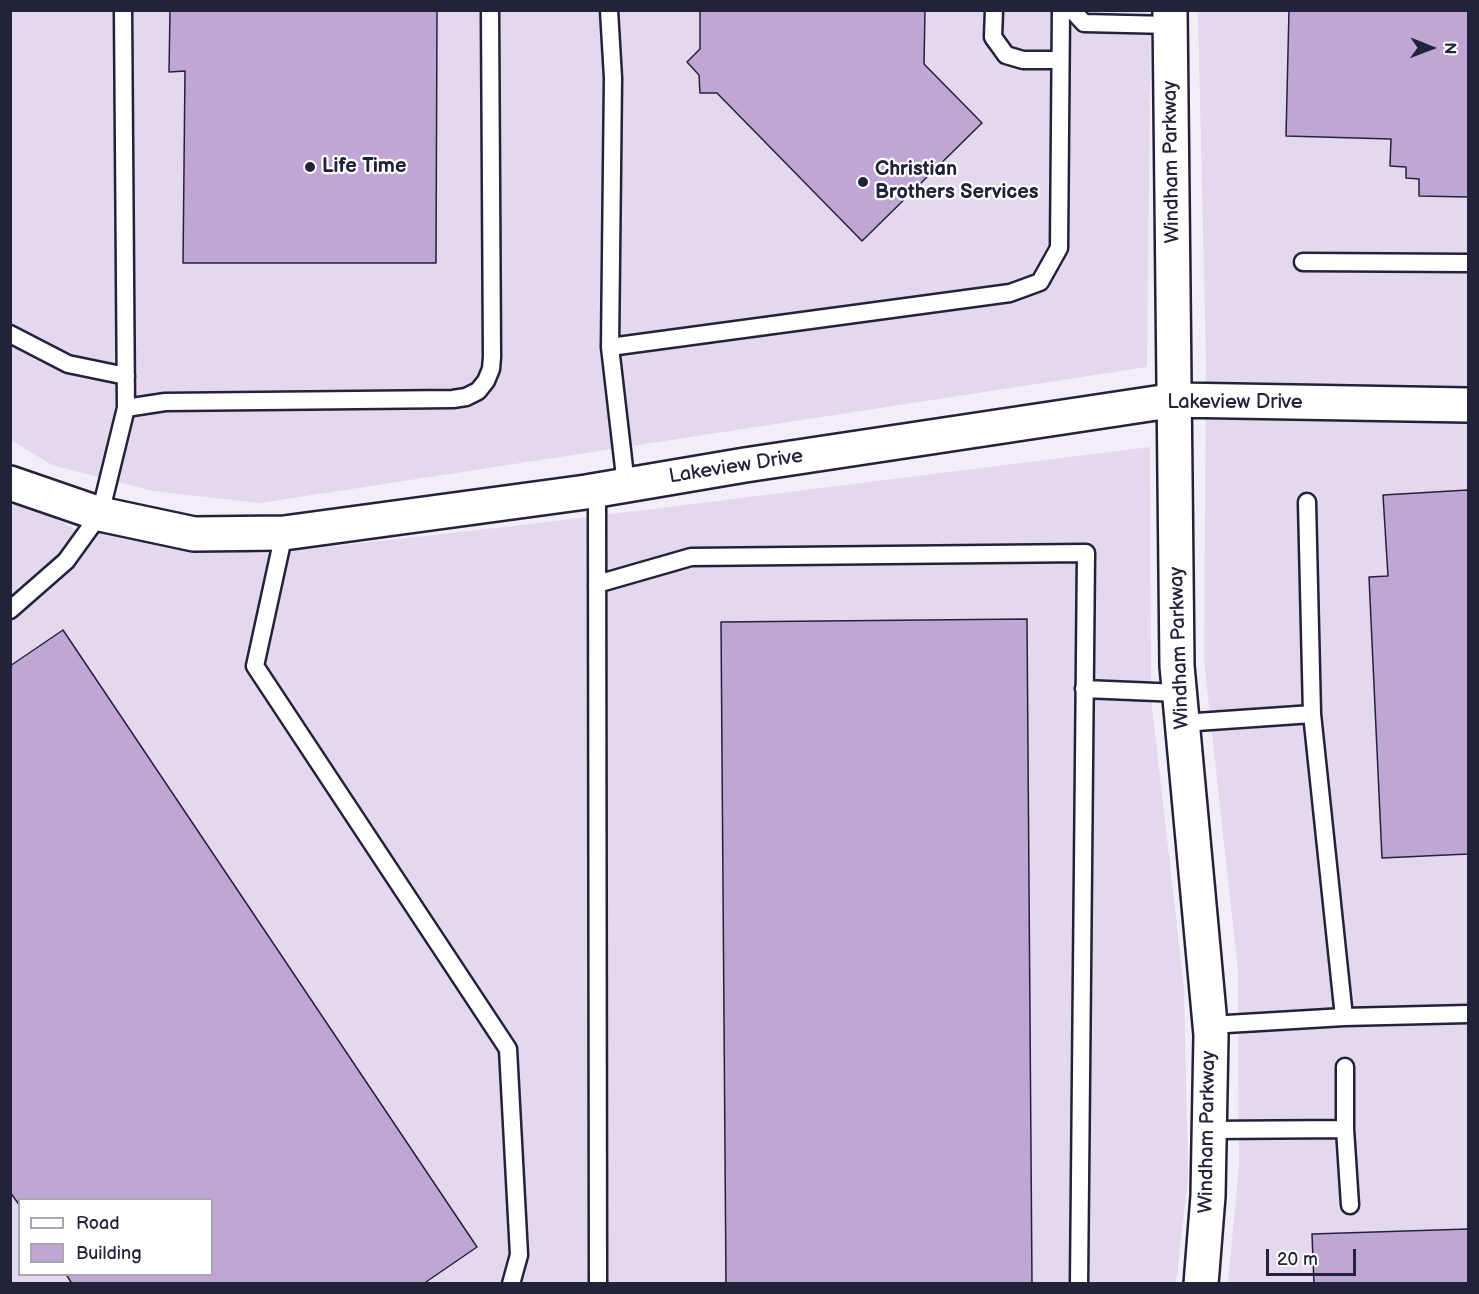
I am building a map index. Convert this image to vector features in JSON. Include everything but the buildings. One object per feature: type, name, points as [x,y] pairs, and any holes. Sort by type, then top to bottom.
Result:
[{"type":"street","name":"Windham Parkway","points":[[1170,18],[1176,400],[1177,666],[1210,1025],[1208,1196],[1202,1284]]},
{"type":"street","name":"Lakeview Drive","points":[[10,483],[100,514],[194,534],[284,533],[611,488],[745,465],[1176,400],[1468,405]]},
{"type":"lane","points":[[10,610],[66,561],[100,514],[126,408],[123,10]]},
{"type":"lane","points":[[126,408],[165,402],[453,399],[466,397],[478,391],[486,381],[491,369],[492,357],[490,10]]},
{"type":"lane","points":[[598,1284],[597,584],[611,488],[613,78],[609,10]]},
{"type":"lane","points":[[994,10],[993,37],[1006,56],[1023,60],[1060,60]]},
{"type":"lane","points":[[610,347],[1011,293],[1040,282],[1059,248],[1060,10]]},
{"type":"lane","points":[[1072,10],[1084,23],[1170,18]]},
{"type":"lane","points":[[1303,262],[1468,263]]},
{"type":"lane","points":[[10,334],[68,364],[126,376]]},
{"type":"lane","points":[[1307,502],[1312,714],[1344,1017]]},
{"type":"lane","points":[[284,533],[255,666],[508,1049],[519,1255],[511,1284]]},
{"type":"lane","points":[[597,584],[691,557],[1086,553],[1079,1284]]},
{"type":"lane","points":[[1084,689],[1181,708],[1312,714]]},
{"type":"lane","points":[[1210,1025],[1344,1017],[1468,1014]]},
{"type":"lane","points":[[1345,1067],[1345,1129],[1350,1205]]},
{"type":"lane","points":[[1209,1130],[1345,1129]]},
{"type":"shaded area","points":[[11,11],[1151,11],[1147,367],[260,503],[153,491],[52,465],[11,440]]},
{"type":"shaded area","points":[[1198,11],[1468,11],[1468,1283],[1228,1283],[1239,1165],[1238,971],[1204,660],[1206,364]]},
{"type":"shaded area","points":[[1150,447],[1151,698],[1184,988],[1188,1179],[1176,1283],[11,1283],[10,495],[77,530],[264,554],[548,522]]},
{"type":"place","name":"Life Time","points":[[310,167]]},
{"type":"place","name":"Christian Brothers Services","points":[[863,182]]}]
